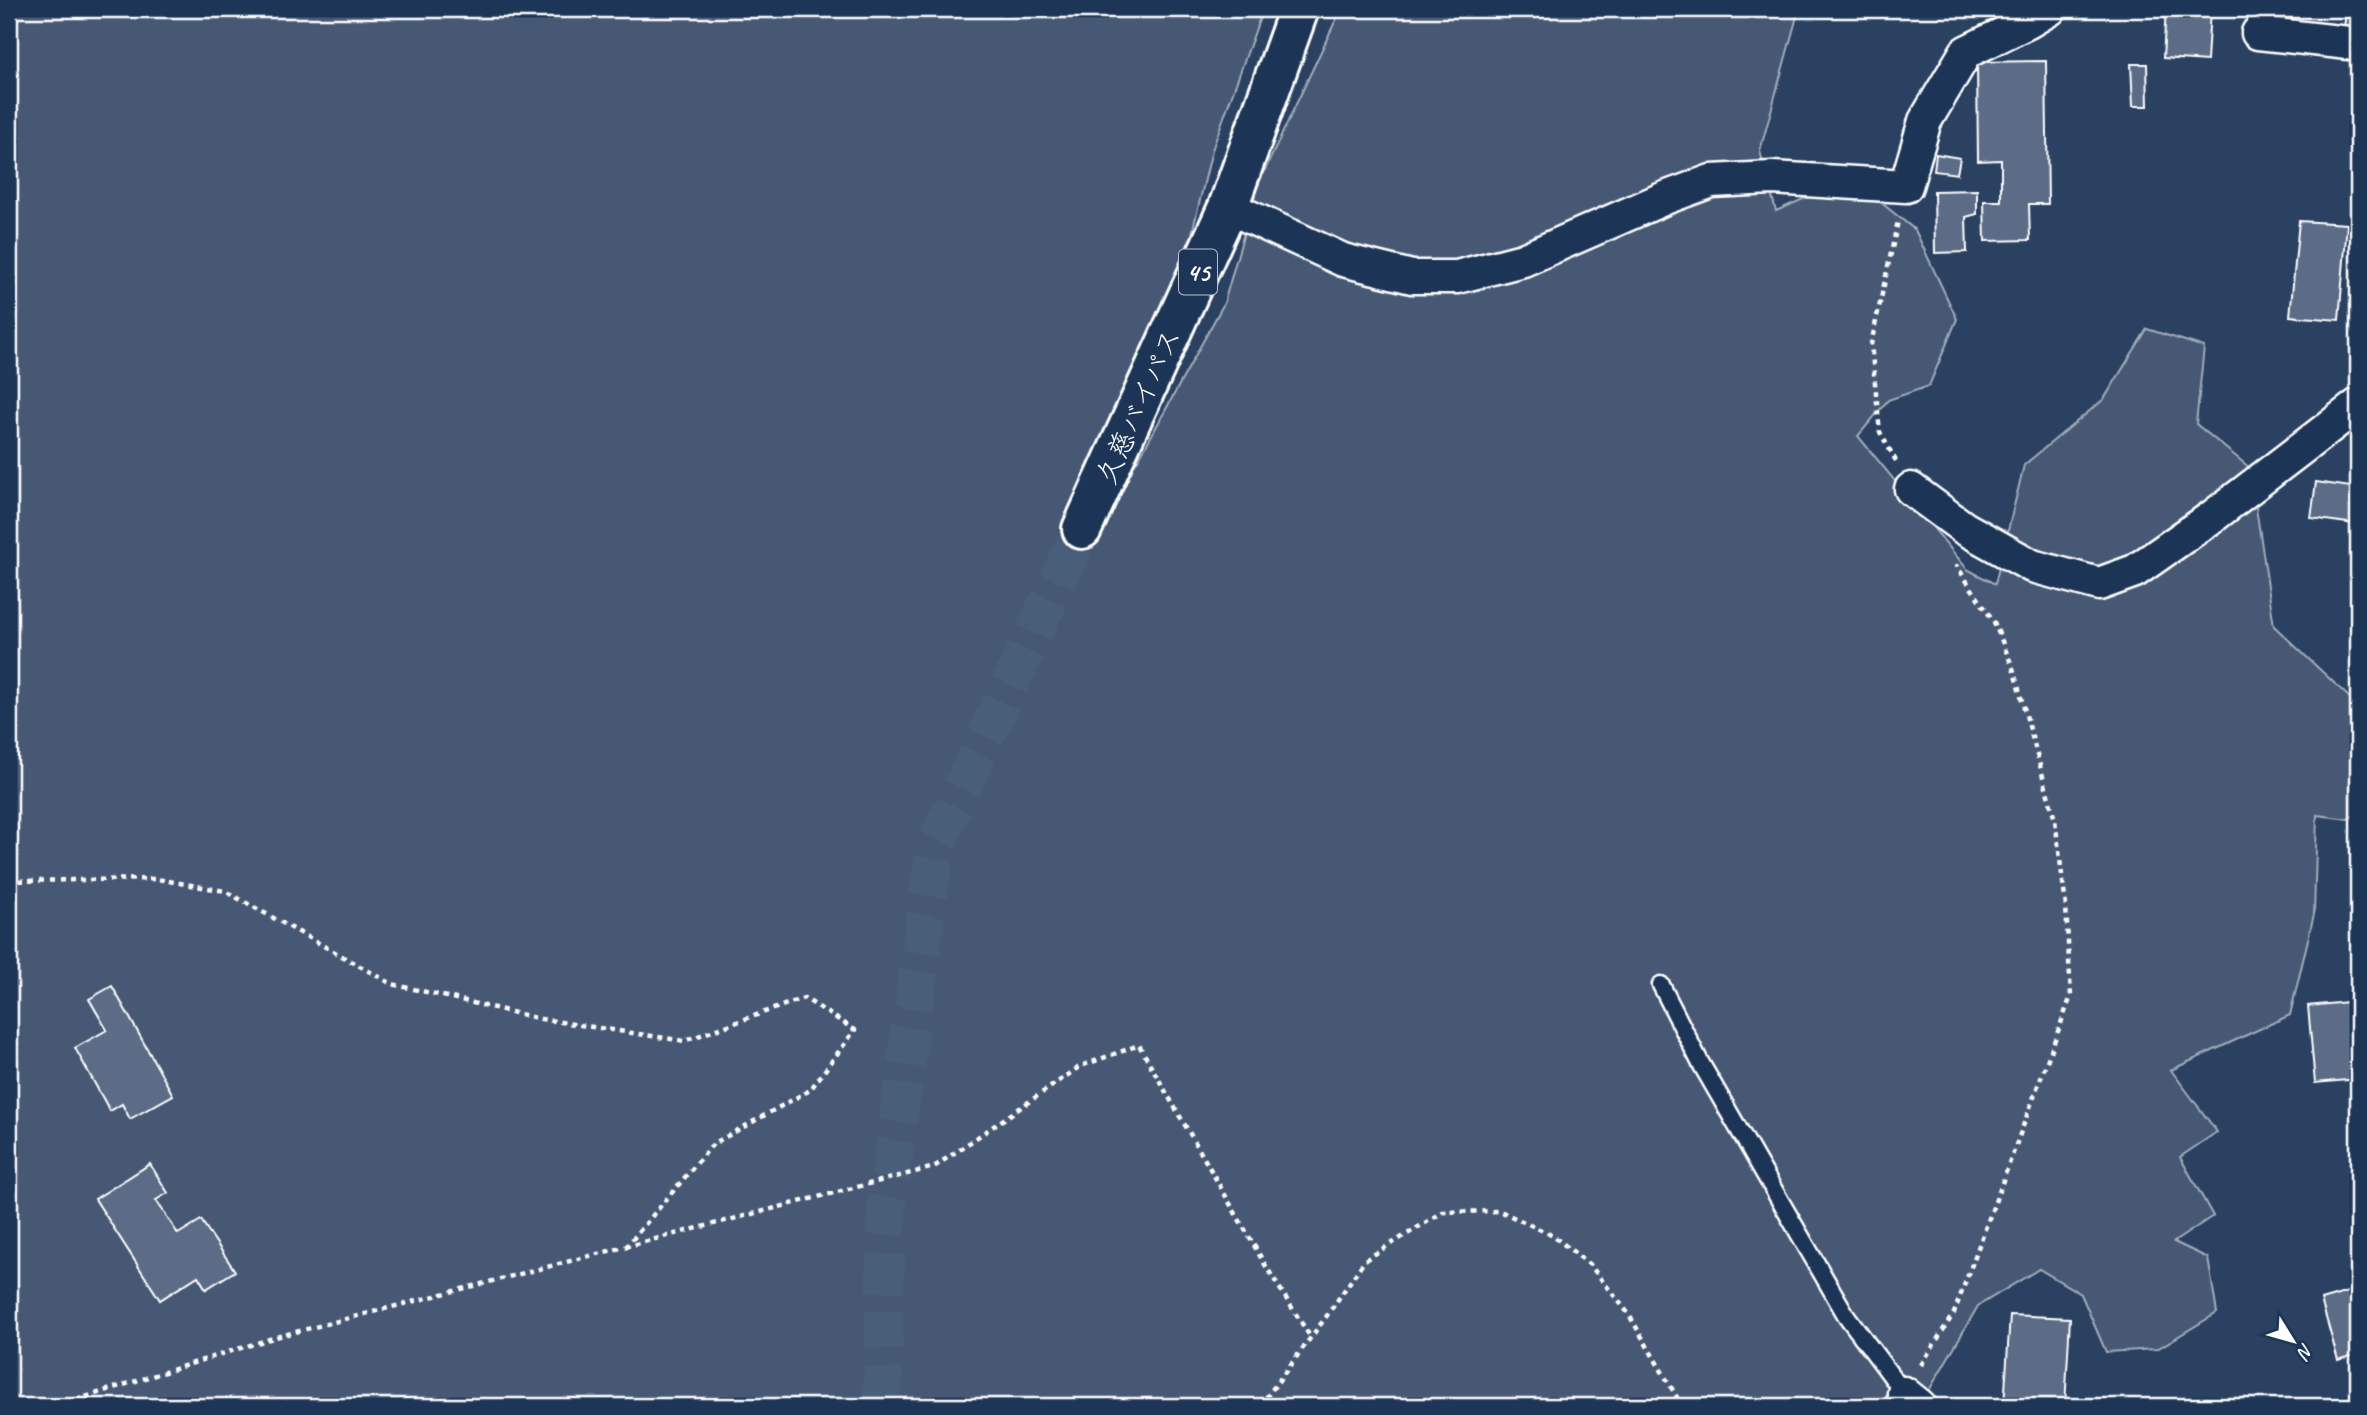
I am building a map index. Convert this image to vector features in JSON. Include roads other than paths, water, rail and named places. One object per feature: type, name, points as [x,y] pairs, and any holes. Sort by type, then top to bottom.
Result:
[{"type":"highway","name":"久慈バイパス","points":[[1082,529],[1227,207],[1299,9]]},
{"type":"street","points":[[1227,207],[1343,260],[1412,277],[1457,277],[1523,260],[1665,198],[1711,181],[1772,178],[1906,186],[1925,121],[1966,52],[2050,9]]},
{"type":"street","points":[[2258,33],[2358,44]]},
{"type":"street","points":[[1911,489],[1964,527],[2032,566],[2099,584],[2135,571],[2212,517],[2358,405]]},
{"type":"lane","points":[[1661,985],[1707,1076],[1846,1315],[1912,1399]]},
{"type":"tunnel","points":[[882,1406],[887,1205],[935,846],[1082,529]]}]
